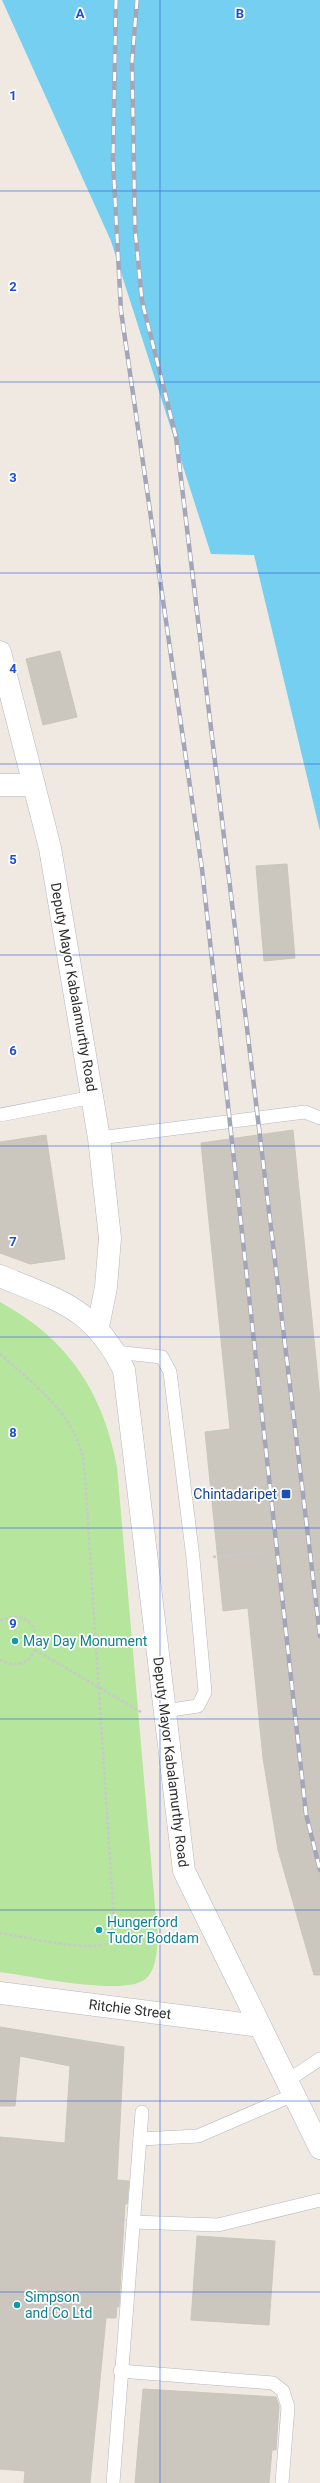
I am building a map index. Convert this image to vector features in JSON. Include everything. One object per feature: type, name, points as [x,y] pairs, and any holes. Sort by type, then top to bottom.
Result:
[{"type":"street","name":"Deputy Mayor Kabalamurthy Road","points":[[0,652],[4,687],[34,785],[50,848],[99,1138],[110,1238],[106,1286],[98,1327]]},
{"type":"street","points":[[0,785],[34,785]]},
{"type":"street","points":[[0,1276],[68,1304],[98,1327],[120,1361]]},
{"type":"street","name":"Deputy Mayor Kabalamurthy Road","points":[[120,1361],[184,1871],[320,2148]]},
{"type":"street","name":"Ritchie Street","points":[[0,1993],[260,2026]]},
{"type":"lane","points":[[0,1115],[92,1097]]},
{"type":"lane","points":[[99,1138],[306,1112],[320,1118]]},
{"type":"lane","points":[[120,1361],[162,1357],[170,1372],[193,1558],[205,1692],[198,1706],[164,1711]]},
{"type":"lane","points":[[140,2139],[198,2136],[290,2088],[320,2059]]},
{"type":"lane","points":[[113,2483],[120,2371],[142,2112]]},
{"type":"lane","points":[[133,2222],[218,2225],[320,2200]]},
{"type":"lane","points":[[120,2371],[273,2383],[283,2391],[288,2407],[282,2483]]},
{"type":"path","points":[[0,1354],[43,1392],[70,1424],[80,1447],[85,1477],[114,1932],[109,1942],[101,1946],[76,1946],[0,1933]]},
{"type":"path","points":[[0,1621],[15,1616],[30,1623],[37,1638],[35,1650],[28,1659],[21,1662],[6,1663],[0,1660]]},
{"type":"path","points":[[35,1650],[139,1712],[164,1711]]},
{"type":"green space","points":[[0,1302],[24,1317],[45,1333],[79,1370],[92,1392],[102,1415],[111,1440],[117,1467],[158,1941],[155,1962],[148,1977],[132,1984],[97,1986],[75,1984],[0,1972]]},
{"type":"water","points":[[2,0],[320,0],[320,831],[254,555],[211,554],[111,241]]},
{"type":"building","points":[[60,651],[77,717],[43,725],[26,659]]},
{"type":"building","points":[[287,864],[295,958],[264,961],[256,866]]},
{"type":"building","points":[[293,1130],[320,1399],[320,1975],[314,1975],[278,1850],[263,1758],[248,1608],[223,1611],[205,1432],[230,1429],[201,1143]]},
{"type":"building","points":[[46,1135],[65,1259],[30,1264],[0,1253],[0,1142]]},
{"type":"building","points":[[0,2027],[124,2047],[117,2180],[129,2181],[127,2204],[125,2204],[119,2307],[117,2306],[116,2318],[106,2318],[90,2483],[24,2483],[25,2471],[0,2469],[0,2137],[65,2143],[70,2066],[20,2056],[15,2106],[0,2106]]},
{"type":"building","points":[[197,2236],[275,2241],[269,2325],[191,2320]]},
{"type":"building","points":[[143,2389],[276,2397],[279,2406],[276,2450],[272,2450],[269,2483],[135,2483]]},
{"type":"railway","points":[[116,0],[113,160],[121,311],[202,869],[306,1814],[320,1870]]},
{"type":"railway","points":[[137,0],[132,61],[135,229],[142,301],[176,437],[320,1636]]},
{"type":"place","name":"Chintadaripet","points":[[286,1494]]},
{"type":"place","name":"May Day Monument","points":[[15,1641]]},
{"type":"place","name":"Hungerford Tudor Boddam","points":[[99,1930]]},
{"type":"place","name":"Simpson and Co Ltd","points":[[17,2305]]}]
